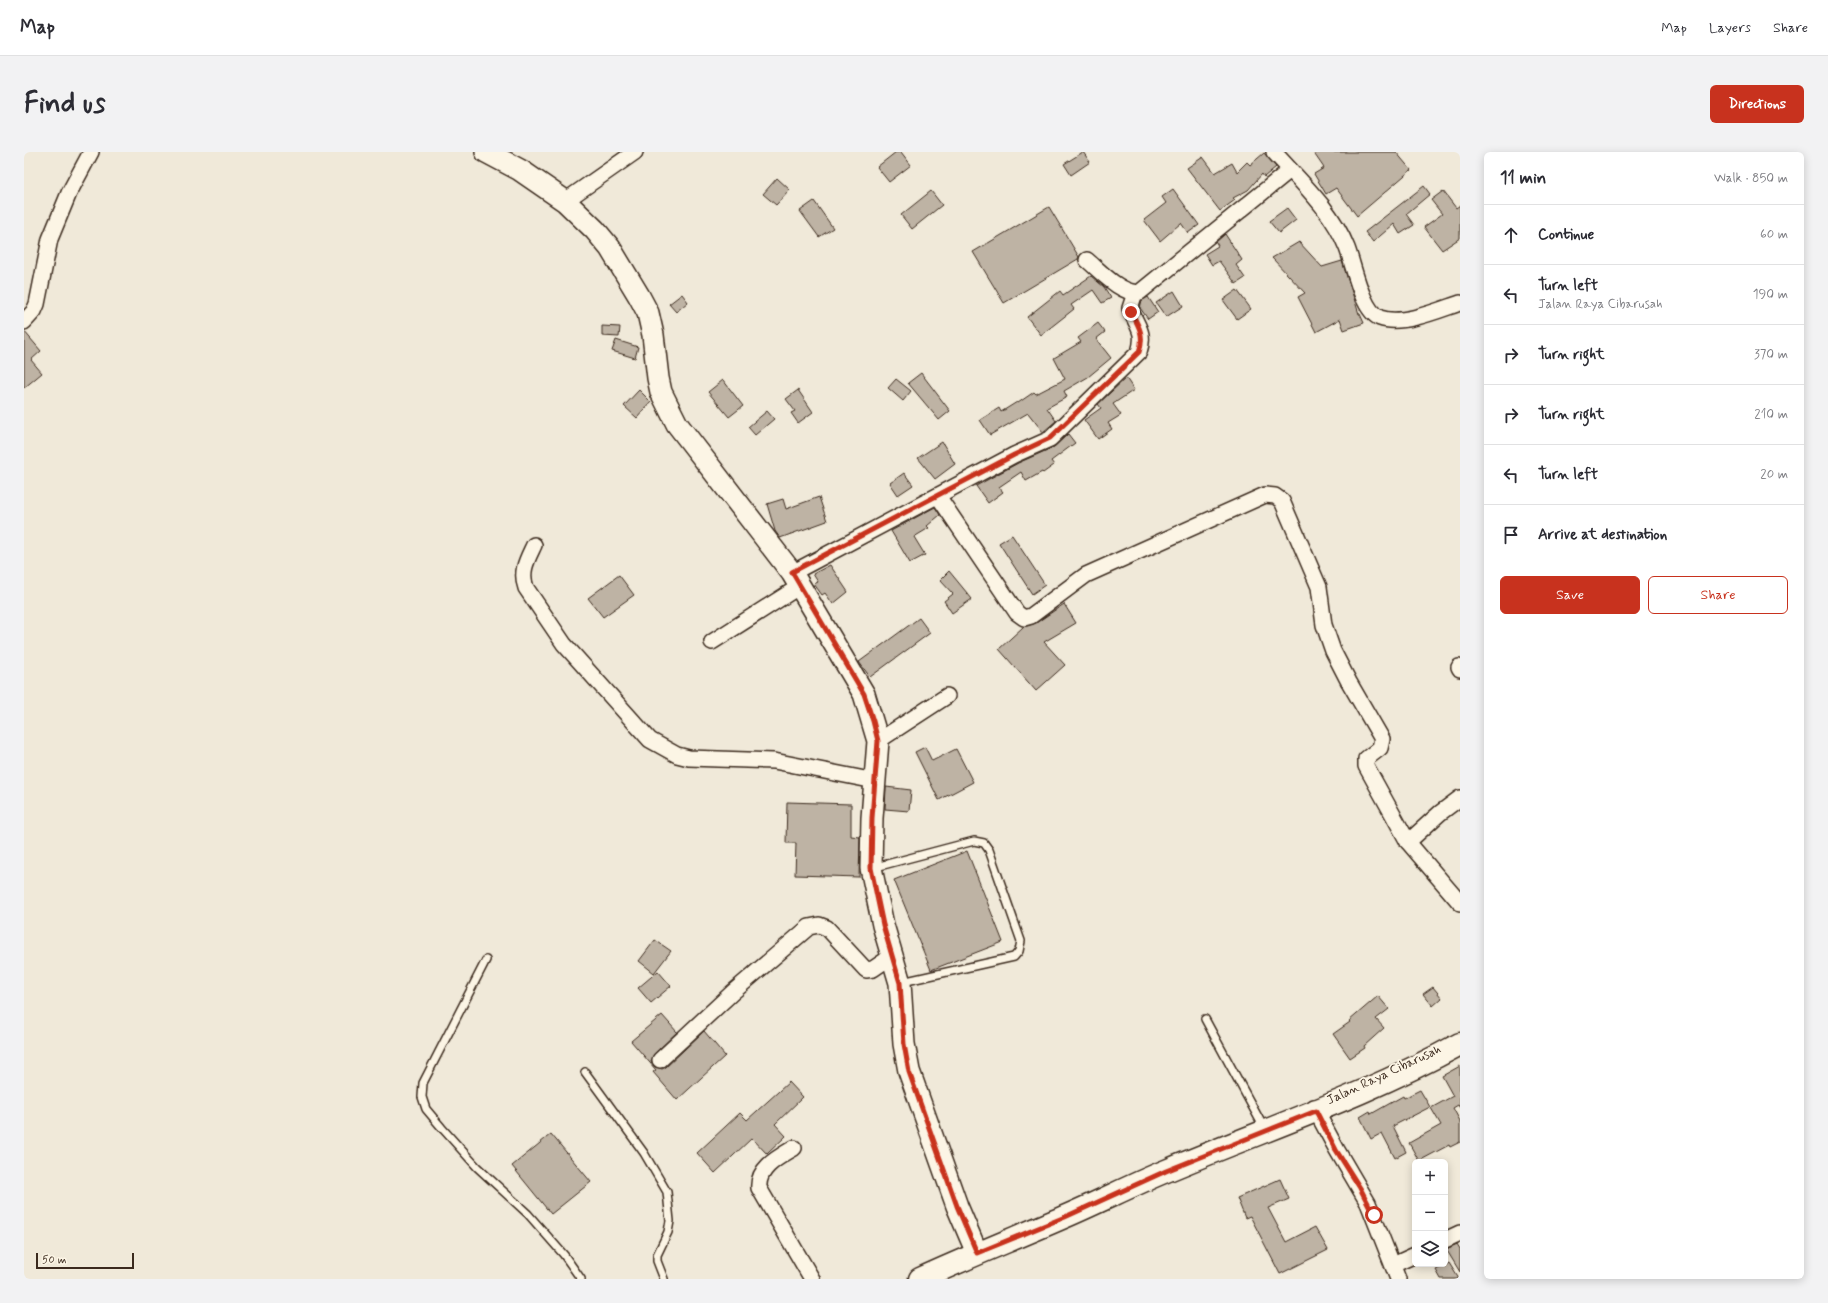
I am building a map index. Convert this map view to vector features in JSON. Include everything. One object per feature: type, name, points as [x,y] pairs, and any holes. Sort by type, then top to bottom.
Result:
[{"type":"main road","name":"Jalan Raya Cibarusah","points":[[920,1279],[977,1253],[1065,1217],[1166,1171],[1376,1082],[1423,1060],[1460,1039]]},
{"type":"main road","name":"Jalan Raya Cibarusah","points":[[977,1253],[987,1246],[1163,1167],[1373,1088],[1426,1063],[1460,1044]]},
{"type":"street","points":[[24,322],[34,311],[37,304],[50,239],[57,220],[90,152]]},
{"type":"street","points":[[486,152],[520,170],[565,201],[595,230],[610,248],[648,313],[661,392],[677,424],[796,579],[864,694],[878,741],[870,845],[871,868],[878,905],[900,983],[904,1044],[909,1072],[954,1199],[977,1253]]},
{"type":"street","points":[[565,201],[635,152]]},
{"type":"street","points":[[1274,152],[1312,193],[1336,224],[1348,249],[1363,294],[1375,315],[1385,320],[1403,320],[1460,302]]},
{"type":"street","points":[[1087,260],[1125,291],[1135,293],[1144,289],[1290,170]]},
{"type":"street","points":[[712,642],[796,579],[938,496],[1014,455],[1050,438],[1139,352],[1142,336],[1140,326],[1130,308],[1135,293]]},
{"type":"street","points":[[938,496],[1017,612],[1024,618],[1031,616],[1086,575],[1265,495],[1278,497],[1282,501],[1319,587],[1324,625],[1333,651],[1382,739],[1380,748],[1366,759],[1366,766],[1408,842],[1460,903]]},
{"type":"street","points":[[534,545],[523,568],[522,578],[526,588],[564,644],[650,740],[677,755],[689,758],[774,761],[875,781]]},
{"type":"street","points":[[878,741],[947,696]]},
{"type":"street","points":[[1408,842],[1440,812],[1460,798]]},
{"type":"street","points":[[660,1060],[733,992],[809,927],[819,925],[827,928],[866,970],[873,969],[892,956]]},
{"type":"street","points":[[1315,1109],[1336,1150],[1368,1203],[1396,1272],[1412,1258]]},
{"type":"street","points":[[794,1148],[766,1167],[759,1179],[759,1188],[812,1279]]},
{"type":"street","points":[[1448,1239],[1460,1233]]},
{"type":"lane","points":[[871,868],[974,841],[981,842],[989,850],[1021,942],[1020,951],[1014,956],[900,983]]},
{"type":"lane","points":[[486,960],[423,1083],[422,1097],[426,1109],[442,1128],[477,1166],[528,1214],[564,1255],[581,1279]]},
{"type":"lane","points":[[1205,1019],[1264,1128]]},
{"type":"lane","points":[[585,1072],[644,1153],[667,1192],[670,1221],[668,1232],[656,1255],[664,1279]]},
{"type":"building","points":[[896,152],[901,152],[911,165],[889,182],[877,167]]},
{"type":"building","points":[[1083,152],[1090,162],[1071,175],[1064,164]]},
{"type":"building","points":[[1313,152],[1396,152],[1411,170],[1357,216],[1336,188],[1326,194],[1314,174],[1324,168]]},
{"type":"building","points":[[1264,153],[1276,167],[1264,177],[1262,174],[1248,190],[1233,198],[1235,200],[1220,211],[1187,168],[1203,157],[1215,173],[1232,163],[1237,172],[1247,162],[1250,165]]},
{"type":"building","points":[[777,178],[790,190],[776,205],[763,194]]},
{"type":"building","points":[[1424,186],[1430,194],[1406,214],[1414,225],[1400,234],[1394,224],[1373,242],[1365,232]]},
{"type":"building","points":[[1173,189],[1199,225],[1188,233],[1181,223],[1160,241],[1144,220],[1166,203],[1162,197]]},
{"type":"building","points":[[931,191],[942,205],[912,229],[901,215]]},
{"type":"building","points":[[1443,191],[1456,208],[1460,205],[1460,238],[1442,250],[1424,227],[1442,214],[1431,200]]},
{"type":"building","points":[[814,201],[833,228],[819,237],[800,211]]},
{"type":"building","points":[[1049,207],[1079,257],[1004,303],[973,252]]},
{"type":"building","points":[[1287,208],[1296,220],[1279,233],[1269,221]]},
{"type":"building","points":[[1225,234],[1242,260],[1236,265],[1245,278],[1236,284],[1219,261],[1212,265],[1205,254],[1218,246],[1216,242]]},
{"type":"building","points":[[1299,242],[1322,267],[1342,261],[1359,314],[1364,323],[1344,330],[1340,319],[1316,332],[1298,297],[1305,293],[1272,258]]},
{"type":"building","points":[[1091,276],[1104,287],[1111,298],[1102,303],[1093,290],[1071,305],[1074,309],[1041,335],[1027,317],[1060,291],[1063,295]]},
{"type":"building","points":[[1237,290],[1251,309],[1237,319],[1223,300]]},
{"type":"building","points":[[1174,291],[1183,306],[1166,317],[1156,303]]},
{"type":"building","points":[[682,294],[688,302],[676,312],[669,304]]},
{"type":"building","points":[[1148,297],[1158,312],[1148,319],[1140,308],[1142,300]]},
{"type":"building","points":[[1098,323],[1105,332],[1096,339],[1111,358],[1088,377],[1064,391],[1067,397],[1047,408],[1056,421],[1043,432],[1028,413],[990,435],[980,420],[999,408],[1001,412],[1034,392],[1036,394],[1065,379],[1054,358],[1081,342],[1078,338]]},
{"type":"building","points":[[602,326],[620,327],[619,337],[602,336]]},
{"type":"building","points":[[24,331],[41,351],[31,360],[42,373],[24,388]]},
{"type":"building","points":[[616,340],[638,347],[635,358],[612,351]]},
{"type":"building","points":[[921,373],[950,411],[939,420],[908,383]]},
{"type":"building","points":[[1126,378],[1134,390],[1113,404],[1121,415],[1108,423],[1112,429],[1098,439],[1084,420],[1101,408],[1098,404]]},
{"type":"building","points":[[896,379],[911,391],[903,401],[888,388]]},
{"type":"building","points":[[723,380],[743,406],[729,417],[708,392]]},
{"type":"building","points":[[639,390],[651,402],[637,418],[624,406]]},
{"type":"building","points":[[798,390],[813,412],[798,423],[791,413],[795,411],[786,399]]},
{"type":"building","points":[[767,411],[774,419],[755,435],[748,427]]},
{"type":"building","points":[[1068,434],[1075,443],[1051,461],[1054,465],[1043,473],[1042,472],[1026,481],[1021,472],[999,487],[1003,492],[988,503],[976,486],[1018,463],[1054,447]]},
{"type":"building","points":[[942,442],[955,464],[935,479],[918,458]]},
{"type":"building","points":[[904,473],[913,485],[898,495],[890,483]]},
{"type":"building","points":[[819,497],[827,521],[780,538],[775,531],[767,504],[783,499],[786,509]]},
{"type":"building","points":[[935,507],[940,515],[927,526],[929,528],[914,537],[925,555],[910,563],[891,531]]},
{"type":"building","points":[[1012,535],[1045,585],[1032,594],[999,543]]},
{"type":"building","points":[[830,565],[848,592],[833,604],[825,593],[822,595],[814,584],[818,582],[813,574]]},
{"type":"building","points":[[949,571],[972,599],[952,613],[944,601],[953,594],[940,580]]},
{"type":"building","points":[[619,575],[634,595],[603,617],[588,598]]},
{"type":"building","points":[[1064,604],[1076,623],[1044,642],[1065,665],[1036,691],[999,649],[1023,627],[1036,623]]},
{"type":"building","points":[[919,618],[930,633],[870,677],[859,662]]},
{"type":"building","points":[[925,747],[932,761],[956,749],[973,782],[939,800],[915,752]]},
{"type":"building","points":[[886,787],[911,790],[909,811],[885,809]]},
{"type":"building","points":[[787,802],[851,804],[851,836],[860,837],[859,877],[795,875],[796,843],[786,843]]},
{"type":"building","points":[[967,851],[1003,942],[931,970],[894,880]]},
{"type":"building","points":[[655,940],[671,951],[654,973],[639,961]]},
{"type":"building","points":[[658,971],[671,986],[651,1003],[638,988]]},
{"type":"building","points":[[1433,987],[1442,998],[1433,1006],[1423,994]]},
{"type":"building","points":[[1378,996],[1389,1009],[1376,1019],[1384,1028],[1364,1046],[1365,1048],[1350,1058],[1333,1034],[1350,1022],[1349,1021]]},
{"type":"building","points":[[662,1015],[677,1032],[654,1054],[651,1062],[654,1066],[662,1069],[666,1067],[704,1031],[725,1056],[677,1100],[653,1072],[656,1070],[631,1041]]},
{"type":"building","points":[[1460,1066],[1460,1108],[1458,1105],[1453,1108],[1460,1121],[1460,1142],[1450,1147],[1449,1145],[1423,1159],[1418,1159],[1409,1143],[1441,1125],[1431,1108],[1453,1096],[1442,1076]]},
{"type":"building","points":[[789,1082],[803,1097],[775,1124],[786,1136],[767,1154],[752,1138],[715,1173],[697,1153],[740,1113],[747,1120]]},
{"type":"building","points":[[1420,1090],[1430,1107],[1393,1126],[1406,1152],[1395,1158],[1382,1133],[1371,1139],[1360,1117],[1370,1111],[1371,1114],[1403,1096],[1404,1098]]},
{"type":"building","points":[[551,1134],[591,1182],[551,1214],[512,1166]]},
{"type":"building","points":[[1280,1179],[1289,1199],[1268,1208],[1286,1242],[1315,1227],[1328,1250],[1280,1274],[1250,1216],[1245,1218],[1237,1198]]},
{"type":"building","points":[[1457,1244],[1460,1249],[1460,1272],[1448,1252],[1448,1248]]},
{"type":"building","points":[[1448,1264],[1459,1279],[1441,1279],[1436,1270],[1442,1267],[1448,1267]]},
{"type":"route","points":[[1131,312],[1140,326],[1142,336],[1142,345],[1139,352],[1050,438],[1014,455],[792,572],[864,694],[878,741],[870,845],[871,868],[883,925],[900,983],[904,1044],[909,1072],[957,1206],[977,1253],[988,1250],[1065,1217],[1166,1171],[1316,1111],[1336,1150],[1360,1188],[1374,1215]]}]
